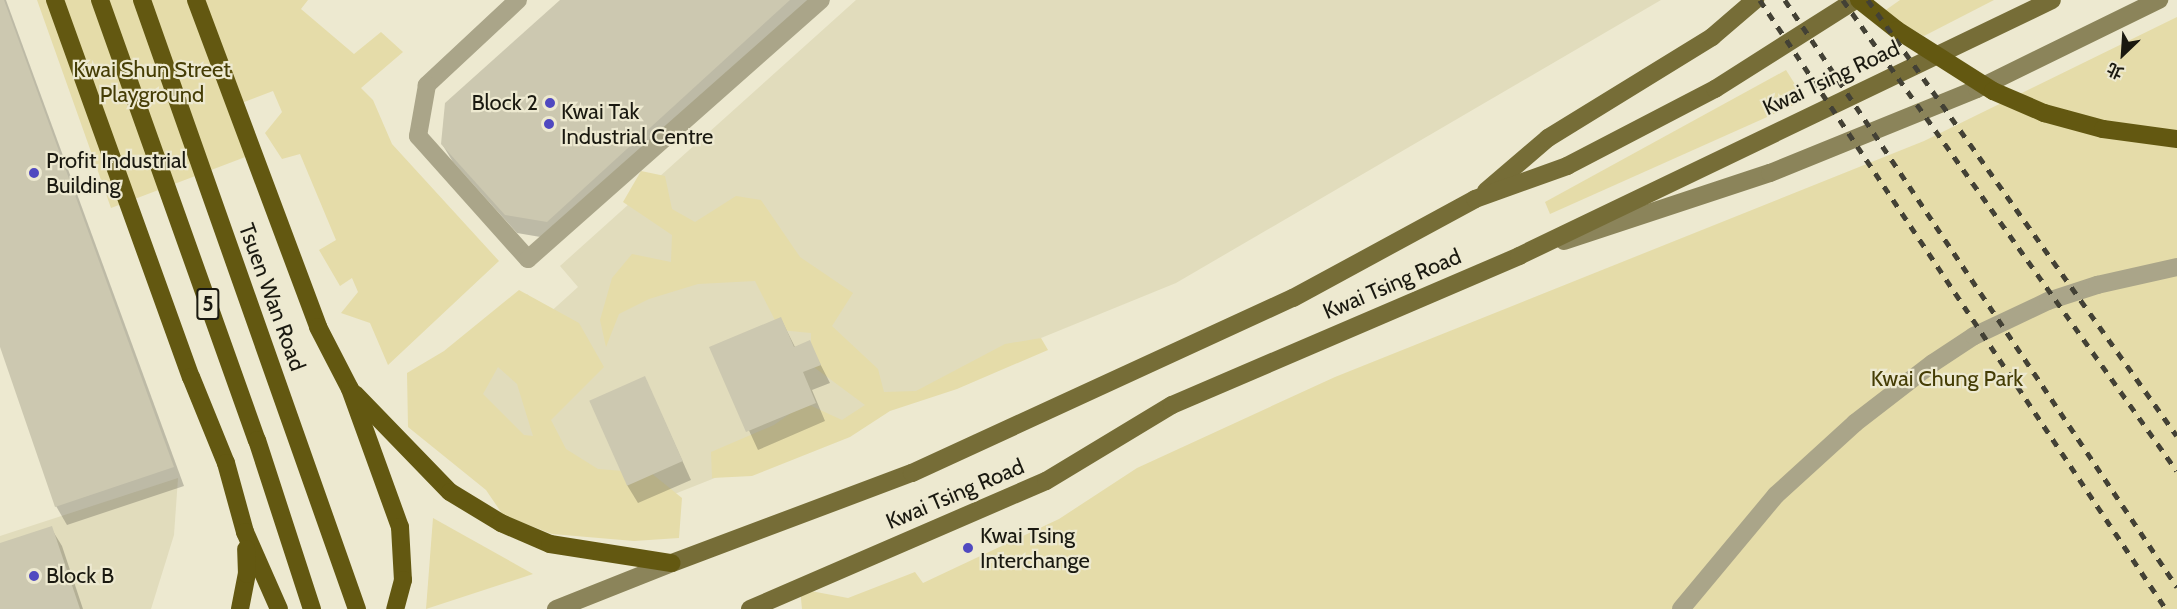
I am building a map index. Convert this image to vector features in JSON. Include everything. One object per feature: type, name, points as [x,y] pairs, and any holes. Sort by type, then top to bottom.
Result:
[{"type":"highway","points":[[55,0],[191,377],[226,463],[245,532],[279,609]]},
{"type":"highway","name":"5","points":[[100,0],[256,440],[312,609]]},
{"type":"highway","name":"Tsuen Wan Road","points":[[142,0],[357,609]]},
{"type":"highway","points":[[196,0],[318,327],[350,389],[400,527],[403,580],[395,609]]},
{"type":"highway","points":[[1860,0],[1897,30],[1993,91],[2044,113],[2103,129],[2177,139]]},
{"type":"highway","points":[[350,389],[450,492],[501,523],[550,544],[672,563]]},
{"type":"highway","points":[[240,609],[248,574],[245,532]]},
{"type":"main road","points":[[1475,199],[1548,138],[1712,37],[1755,0]]},
{"type":"main road","name":"Kwai Tsing Road","points":[[556,609],[853,496],[1012,430],[1293,298],[1475,199],[1567,166],[1715,89],[1855,0]]},
{"type":"main road","name":"Kwai Tsing Road","points":[[750,609],[1046,481],[1172,405],[1519,256],[2052,0]]},
{"type":"main road","points":[[1519,256],[1770,172],[1977,89],[2159,0]]},
{"type":"street","points":[[518,0],[427,85],[418,136],[528,259],[821,0]]},
{"type":"street","points":[[1681,609],[1776,495],[1855,423],[1933,363],[1974,336],[2048,301],[2097,285],[2177,267]]},
{"type":"shaded area","points":[[856,0],[1661,0],[1176,283],[1041,338],[946,386],[672,495],[583,489],[436,377],[527,294],[547,315],[578,287],[560,266]]},
{"type":"shaded area","points":[[178,478],[174,535],[151,609],[0,609],[0,536]]},
{"type":"green space","name":"Kwai Shun Street Playground","points":[[37,0],[308,0],[301,9],[354,54],[381,32],[403,52],[361,88],[373,100],[392,144],[499,261],[388,365],[370,323],[341,313],[358,292],[352,278],[340,286],[319,250],[336,240],[300,154],[282,159],[265,133],[282,112],[273,91],[231,107],[248,156],[111,208]]},
{"type":"green space","points":[[1900,0],[1994,0],[1924,36],[1883,12]]},
{"type":"green space","name":"Kwai Chung Park","points":[[2177,17],[2177,609],[802,609],[800,589],[848,598],[915,572],[923,583],[1059,519],[1137,468],[1335,377],[1924,141]]},
{"type":"green space","points":[[1786,70],[1805,100],[1550,214],[1545,202]]},
{"type":"green space","points":[[641,171],[665,176],[672,209],[695,222],[736,196],[761,200],[800,257],[853,293],[832,326],[878,369],[884,392],[916,391],[1005,344],[1041,338],[1048,350],[957,389],[890,411],[850,437],[752,476],[712,478],[711,452],[774,425],[805,403],[842,420],[865,405],[811,365],[811,333],[780,330],[755,281],[698,284],[649,299],[619,314],[606,347],[600,320],[612,278],[632,254],[671,262],[672,235],[623,202]]},
{"type":"green space","points":[[519,290],[579,323],[604,367],[551,420],[566,449],[598,469],[651,473],[682,498],[679,538],[634,541],[552,534],[503,515],[486,490],[408,427],[407,373],[444,351]],"holes":[[[498,367],[517,384],[533,436],[524,435],[483,394]]]},
{"type":"green space","points":[[433,518],[533,574],[426,609]]},
{"type":"building","name":"Profit Industrial Building","points":[[0,0],[4,0],[174,467],[55,507],[0,347]]},
{"type":"building","name":"Block 2","points":[[560,0],[790,0],[547,222],[505,215],[441,144],[445,103]]},
{"type":"building","points":[[781,317],[794,347],[810,340],[821,365],[803,372],[816,403],[746,432],[709,347]]},
{"type":"building","points":[[645,376],[683,461],[627,486],[589,401]]},
{"type":"building","name":"Block B","points":[[52,526],[80,609],[0,609],[0,543]]},
{"type":"railway","points":[[1760,0],[2166,609]]},
{"type":"railway","points":[[1785,0],[2177,587]]},
{"type":"railway","points":[[1843,0],[2177,471]]},
{"type":"railway","points":[[1868,0],[2177,436]]},
{"type":"place","name":"Block 2","points":[[550,103]]},
{"type":"place","name":"Kwai Tak Industrial Centre","points":[[549,124]]},
{"type":"place","name":"Profit Industrial Building","points":[[34,173]]},
{"type":"place","name":"Kwai Tsing Interchange","points":[[968,548]]},
{"type":"place","name":"Block B","points":[[34,576]]}]
